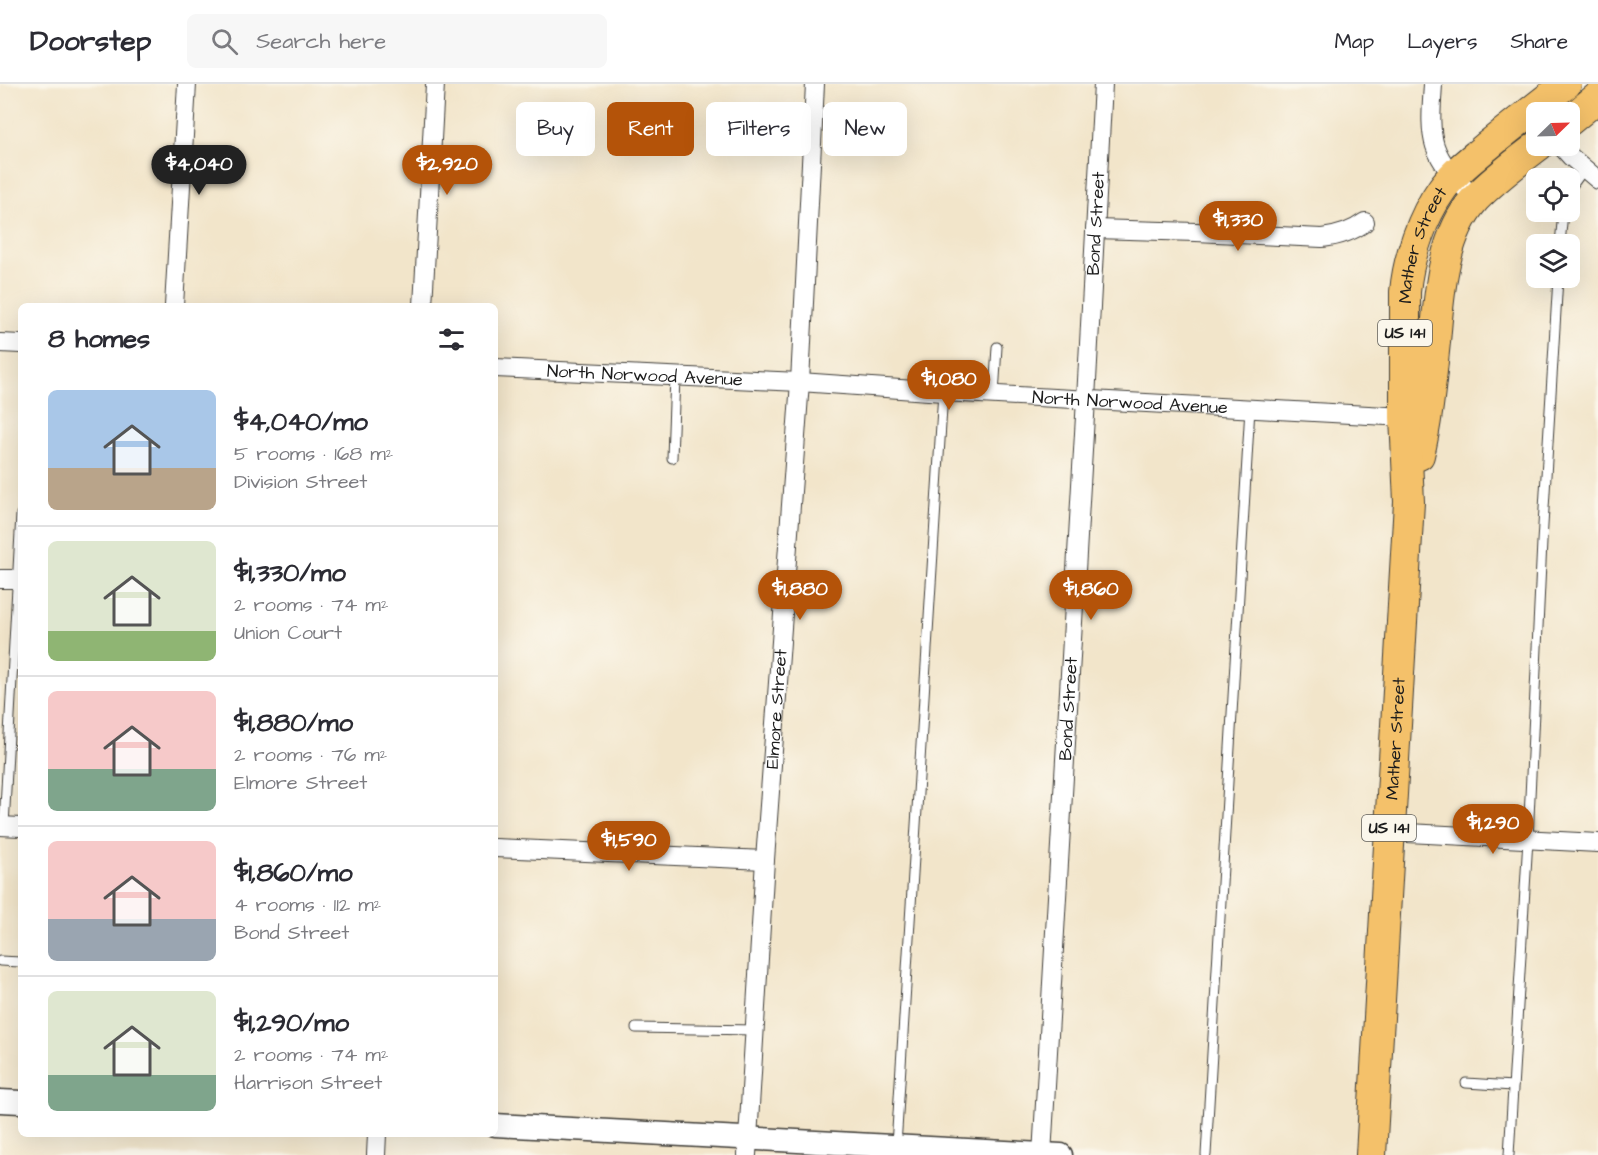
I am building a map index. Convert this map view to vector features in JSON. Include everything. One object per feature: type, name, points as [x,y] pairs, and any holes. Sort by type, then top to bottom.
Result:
[{"type":"main road","name":"US 141","points":[[1546,102],[1566,84]]},
{"type":"main road","points":[[1580,112],[1598,98]]},
{"type":"main road","name":"US 141","points":[[1453,176],[1526,119]]},
{"type":"main road","name":"US 141","points":[[1476,199],[1526,155]]},
{"type":"main road","name":"Mather Street","points":[[1371,1155],[1408,502],[1404,417],[1406,276],[1418,235],[1432,205],[1453,176]]},
{"type":"main road","name":"Mather Street","points":[[1408,502],[1422,446],[1442,276],[1456,231],[1476,199]]},
{"type":"street","points":[[174,303],[187,84]]},
{"type":"street","points":[[423,303],[435,84]]},
{"type":"street","name":"Elmore Street","points":[[748,1147],[765,860],[800,382],[815,84]]},
{"type":"street","name":"Bond Street","points":[[1048,1155],[1103,84]]},
{"type":"street","name":"Mather Street","points":[[1433,84],[1434,145],[1453,176],[1476,199]]},
{"type":"street","points":[[1570,156],[1591,174]]},
{"type":"street","points":[[1095,230],[1322,238],[1347,233],[1365,222]]},
{"type":"street","points":[[0,343],[18,344]]},
{"type":"street","name":"North Norwood Avenue","points":[[498,368],[800,382],[1404,417]]},
{"type":"street","points":[[1389,832],[1598,843]]},
{"type":"street","points":[[498,848],[765,860]]},
{"type":"street","points":[[0,1101],[18,1102]]},
{"type":"street","points":[[498,1125],[748,1147],[896,1146],[1048,1155]]},
{"type":"street","points":[[376,1155],[377,1137]]},
{"type":"lane","points":[[1509,1155],[1557,288]]},
{"type":"lane","points":[[994,395],[997,347]]},
{"type":"lane","points":[[672,458],[675,376]]},
{"type":"lane","points":[[896,1146],[943,392]]},
{"type":"lane","points":[[1206,1155],[1250,408]]},
{"type":"lane","points":[[8,826],[13,579],[18,538]]},
{"type":"lane","points":[[0,961],[18,962]]},
{"type":"lane","points":[[636,1028],[755,1030]]},
{"type":"lane","points":[[1466,1083],[1513,1086]]}]
